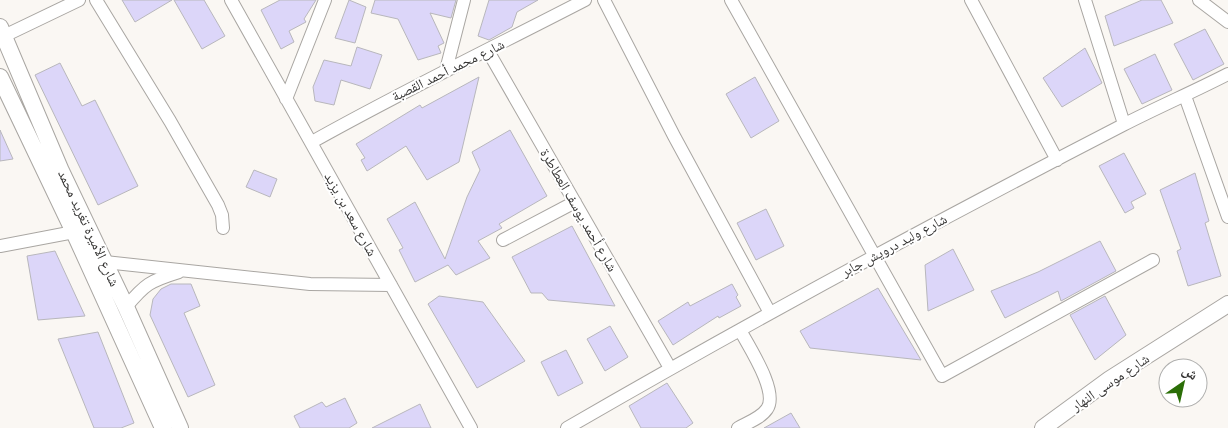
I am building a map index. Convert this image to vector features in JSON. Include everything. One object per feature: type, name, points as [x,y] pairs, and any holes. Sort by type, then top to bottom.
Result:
[{"type":"street","points":[[2,32],[79,0]]},
{"type":"street","points":[[96,0],[218,204],[222,215],[223,228]]},
{"type":"street","name":"شارع سعد بن يزيد","points":[[231,0],[472,428]]},
{"type":"street","points":[[286,99],[325,0]]},
{"type":"street","points":[[446,70],[464,0]]},
{"type":"street","name":"شارع محمد أحمد القصبة","points":[[312,142],[376,106],[488,51],[585,0]]},
{"type":"street","points":[[604,0],[674,136],[770,313]]},
{"type":"street","points":[[731,0],[942,376],[1153,260]]},
{"type":"street","points":[[972,0],[1057,160]]},
{"type":"street","points":[[1085,0],[1124,124]]},
{"type":"street","points":[[1199,0],[1228,22]]},
{"type":"street","name":"شارع الأميرة تغريد محمد","points":[[2,32],[61,171],[126,307],[180,428]]},
{"type":"street","name":"شارع أحمد يوسف العطاطرة","points":[[488,51],[670,368]]},
{"type":"street","name":"شارع وليد درويش جابر","points":[[567,428],[670,368],[874,256],[1124,124],[1228,74]]},
{"type":"street","name":"شارع الأميرة تغريد محمد","points":[[0,77],[74,232],[163,428]]},
{"type":"street","points":[[1185,96],[1228,218]]},
{"type":"street","points":[[502,240],[575,202]]},
{"type":"street","points":[[0,246],[74,232]]},
{"type":"street","points":[[105,262],[310,284],[391,285]]},
{"type":"street","points":[[126,307],[138,292],[150,282],[184,270]]},
{"type":"street","name":"شارع موسى النهار","points":[[1043,428],[1110,379],[1228,304]]},
{"type":"street","points":[[738,428],[763,414],[768,408],[770,398],[766,380],[740,330]]},
{"type":"building","points":[[122,0],[172,0],[135,22]]},
{"type":"building","points":[[174,0],[204,0],[225,36],[202,49]]},
{"type":"building","points":[[280,0],[316,0],[304,19],[306,22],[289,31],[294,42],[281,49],[261,10]]},
{"type":"building","points":[[349,0],[366,7],[355,43],[335,38]]},
{"type":"building","points":[[375,0],[456,0],[451,18],[430,13],[444,43],[438,46],[441,53],[418,60],[398,19],[371,13]]},
{"type":"building","points":[[489,0],[538,0],[517,12],[512,27],[489,40],[478,36]]},
{"type":"building","points":[[1142,0],[1161,0],[1173,23],[1114,46],[1105,16]]},
{"type":"building","points":[[1205,29],[1224,64],[1193,80],[1174,44]]},
{"type":"building","points":[[357,47],[382,55],[370,89],[341,80],[334,105],[315,101],[313,87],[324,60],[351,66]]},
{"type":"building","points":[[1085,48],[1102,83],[1062,107],[1043,78]]},
{"type":"building","points":[[1155,54],[1172,90],[1142,104],[1124,69]]},
{"type":"building","points":[[60,63],[82,106],[95,100],[138,186],[98,205],[35,75]]},
{"type":"building","points":[[479,77],[459,162],[427,180],[406,146],[367,171],[361,160],[365,158],[356,144],[420,105],[422,108]]},
{"type":"building","points":[[755,77],[779,121],[751,138],[726,94]]},
{"type":"building","points":[[0,130],[13,159],[0,161]]},
{"type":"building","points":[[510,130],[547,196],[499,224],[502,228],[478,241],[490,258],[456,275],[448,265],[415,282],[399,250],[403,248],[387,219],[415,202],[445,259],[467,197],[480,170],[472,152]]},
{"type":"building","points":[[1124,153],[1146,194],[1131,202],[1134,208],[1125,213],[1099,166]]},
{"type":"building","points":[[254,170],[277,179],[270,197],[246,187]]},
{"type":"building","points":[[1195,173],[1209,221],[1205,223],[1221,276],[1188,286],[1177,251],[1181,249],[1160,190]]},
{"type":"building","points":[[766,209],[784,246],[756,260],[737,223]]},
{"type":"building","points":[[572,226],[615,306],[548,300],[542,293],[531,293],[512,257]]},
{"type":"building","points":[[1100,241],[1116,271],[1061,301],[1058,291],[1005,318],[991,291],[1038,272]]},
{"type":"building","points":[[953,249],[974,290],[928,311],[925,265]]},
{"type":"building","points":[[55,251],[85,316],[38,320],[27,256]]},
{"type":"building","points":[[171,284],[191,284],[200,306],[184,313],[215,385],[188,397],[150,315],[153,299],[161,289]]},
{"type":"building","points":[[732,284],[741,306],[719,318],[718,316],[673,345],[658,321],[688,302],[690,306]]},
{"type":"building","points":[[878,288],[921,360],[810,348],[800,331]]},
{"type":"building","points":[[439,296],[483,302],[525,361],[477,388],[428,304]]},
{"type":"building","points":[[1105,296],[1126,335],[1095,360],[1070,315]]},
{"type":"building","points":[[610,326],[628,357],[605,371],[587,339]]},
{"type":"building","points":[[98,332],[134,423],[121,428],[94,428],[58,339]]},
{"type":"building","points":[[566,350],[583,383],[558,396],[541,362]]},
{"type":"building","points":[[667,383],[693,423],[686,428],[641,428],[629,406]]},
{"type":"building","points":[[345,398],[357,423],[349,428],[300,428],[294,416],[322,402],[326,407]]},
{"type":"building","points":[[420,404],[431,428],[372,428]]},
{"type":"building","points":[[791,413],[800,428],[764,428]]}]
